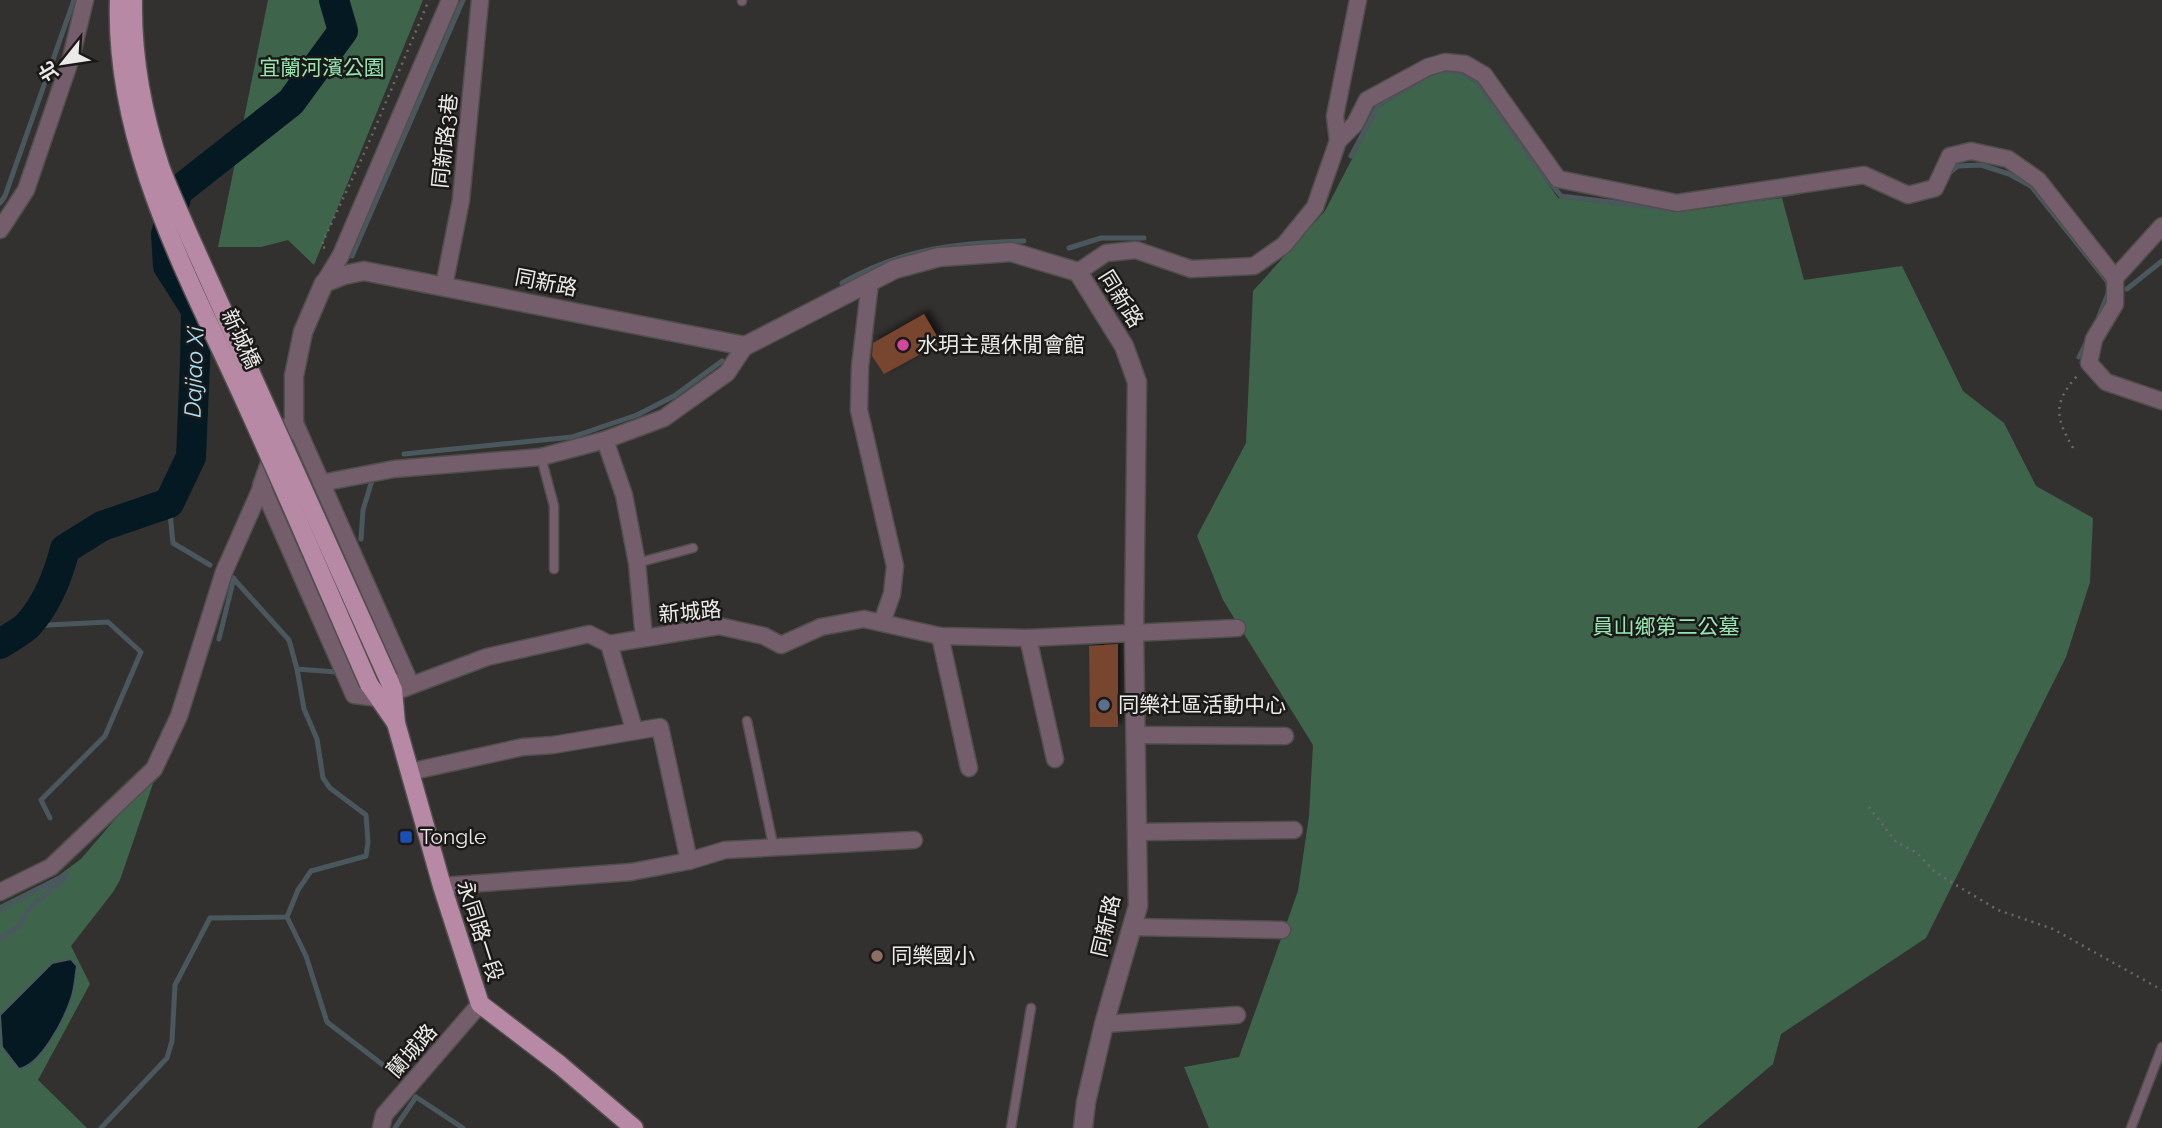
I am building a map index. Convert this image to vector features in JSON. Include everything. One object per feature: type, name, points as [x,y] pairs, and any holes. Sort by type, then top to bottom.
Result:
[{"type":"main road","name":"新城橋","points":[[119,0],[118,35],[126,95],[150,184],[172,244],[382,687]]},
{"type":"main road","name":"新城橋","points":[[133,0],[132,28],[139,82],[161,168],[382,687]]},
{"type":"main road","name":"永同路一段","points":[[382,687],[396,723],[442,886],[480,1004],[560,1065],[634,1128]]},
{"type":"street","points":[[0,230],[26,190],[71,58],[85,0]]},
{"type":"street","points":[[262,486],[354,695],[407,676],[294,421],[294,376],[303,332],[324,283],[341,255],[450,0]]},
{"type":"street","name":"同新路3巷","points":[[444,286],[461,200],[480,0]]},
{"type":"street","points":[[1338,141],[1335,116],[1358,0]]},
{"type":"street","points":[[1078,272],[1105,253],[1136,250],[1191,269],[1254,266],[1284,245],[1315,207],[1338,141],[1355,124],[1367,100],[1428,67],[1445,62],[1465,64],[1484,75],[1559,179],[1677,203],[1864,175],[1908,195],[1935,188],[1950,156],[1971,151],[2008,159],[2038,180],[2115,278],[2115,304],[2094,339],[2088,363],[2106,382],[2162,401]]},
{"type":"street","points":[[2115,278],[2162,226]]},
{"type":"street","name":"同新路","points":[[324,283],[364,271],[745,346],[895,269],[939,257],[1011,252],[1078,272],[1124,346],[1137,382],[1134,632],[1138,906],[1104,1024],[1086,1102],[1083,1128]]},
{"type":"street","points":[[870,282],[860,367],[859,410],[895,566],[892,594],[882,622]]},
{"type":"street","points":[[321,483],[394,469],[541,457],[605,440],[664,418],[727,373],[745,346]]},
{"type":"street","points":[[0,892],[51,867],[154,769],[179,716],[224,572],[274,452],[294,421]]},
{"type":"street","points":[[605,440],[624,495],[637,563],[644,638]]},
{"type":"street","name":"新城路","points":[[382,687],[487,657],[589,634],[609,643],[719,626],[764,636],[781,645],[821,626],[864,619],[940,636],[1028,638],[1237,628]]},
{"type":"street","points":[[940,636],[969,768]]},
{"type":"street","points":[[1028,638],[1055,759]]},
{"type":"street","points":[[609,643],[634,729]]},
{"type":"street","points":[[409,772],[523,747],[660,727],[689,861]]},
{"type":"street","points":[[1137,735],[1285,736]]},
{"type":"street","points":[[1138,832],[1294,830]]},
{"type":"street","points":[[442,886],[631,872],[689,861],[725,850],[914,840]]},
{"type":"street","points":[[1132,928],[1282,930]]},
{"type":"street","name":"蘭城路","points":[[381,1128],[384,1115],[480,1004]]},
{"type":"street","points":[[1104,1024],[1237,1015]]},
{"type":"lane","points":[[541,457],[554,506],[554,569]]},
{"type":"lane","points":[[637,563],[694,548]]},
{"type":"lane","points":[[747,721],[774,849]]},
{"type":"lane","points":[[1011,1128],[1031,1008]]},
{"type":"lane","points":[[2131,1128],[2162,1047]]},
{"type":"path","points":[[321,246],[367,147],[429,0]]},
{"type":"path","points":[[2074,448],[2060,425],[2059,410],[2066,388],[2088,363]]},
{"type":"path","points":[[1869,807],[1896,842],[1917,853],[1934,871],[1956,885],[1998,910],[2053,929],[2162,990]]},
{"type":"green space","name":"宜蘭河濱公園","points":[[268,0],[423,0],[314,265],[288,240],[261,247],[218,247]]},
{"type":"green space","name":"員山鄉第二公墓","points":[[1437,73],[1458,73],[1476,83],[1558,198],[1678,212],[1782,198],[1804,280],[1902,266],[1963,391],[2004,423],[2036,486],[2093,518],[2090,582],[2066,657],[1926,938],[1781,1034],[1773,1064],[1697,1128],[1209,1128],[1184,1067],[1239,1057],[1298,891],[1309,816],[1313,745],[1223,600],[1197,536],[1246,443],[1253,291],[1325,211],[1379,107]]},
{"type":"green space","points":[[158,769],[120,880],[71,946],[90,984],[38,1080],[87,1128],[0,1128],[0,905],[58,876],[81,859]]},
{"type":"water","points":[[71,959],[77,966],[75,983],[63,1018],[43,1051],[27,1066],[19,1069],[2,1047],[0,1015],[52,963]]},
{"type":"building","name":"水玥主題休閒會館","points":[[924,314],[941,343],[884,374],[872,356],[873,343]]},
{"type":"building","name":"同樂社區活動中心","points":[[1118,644],[1118,727],[1090,727],[1089,646]]},
{"type":"waterway","points":[[0,203],[5,196],[74,0]]},
{"type":"waterway","name":"Dajiao Xi","points":[[0,644],[25,628],[35,617],[47,598],[65,549],[102,526],[169,503],[191,457],[195,363],[196,310],[168,266],[166,234],[178,191],[291,102],[343,31],[334,0]]},
{"type":"waterway","points":[[352,256],[463,0]]},
{"type":"waterway","points":[[1351,156],[1379,104],[1437,71],[1459,72],[1476,80],[1532,160],[1561,196],[1667,209]]},
{"type":"waterway","points":[[1949,173],[1958,166],[1981,165],[2009,174],[2031,186],[2107,281],[2110,289],[2099,316]]},
{"type":"waterway","points":[[1733,203],[1799,192]]},
{"type":"waterway","points":[[1069,248],[1101,238],[1144,238]]},
{"type":"waterway","points":[[842,283],[908,255],[975,243],[1024,241]]},
{"type":"waterway","points":[[2127,289],[2162,261]]},
{"type":"waterway","points":[[2079,357],[2087,341]]},
{"type":"waterway","points":[[404,454],[572,437],[637,415],[674,396],[722,361]]},
{"type":"waterway","points":[[361,539],[363,510],[373,477]]},
{"type":"waterway","points":[[169,503],[173,543],[210,565]]},
{"type":"waterway","points":[[233,578],[289,640],[297,669]]},
{"type":"waterway","points":[[219,639],[234,578]]},
{"type":"waterway","points":[[28,626],[108,622],[141,652],[105,736],[41,800],[50,818]]},
{"type":"waterway","points":[[101,1128],[167,1058],[172,1041],[175,985],[210,918],[287,917],[298,890],[311,871],[366,856],[366,815],[330,788],[323,778],[317,739],[304,709],[297,669],[336,672]]},
{"type":"waterway","points":[[0,909],[66,875]]},
{"type":"waterway","points":[[0,939],[19,926],[31,906],[63,881],[66,875]]},
{"type":"waterway","points":[[287,917],[306,956],[327,1022],[400,1078]]},
{"type":"waterway","points":[[395,1128],[416,1097],[463,1128]]},
{"type":"place","name":"水玥主題休閒會館","points":[[903,345]]},
{"type":"place","name":"同樂社區活動中心","points":[[1104,705]]},
{"type":"place","name":"Tongle","points":[[406,837]]},
{"type":"place","name":"同樂國小","points":[[877,956]]}]
